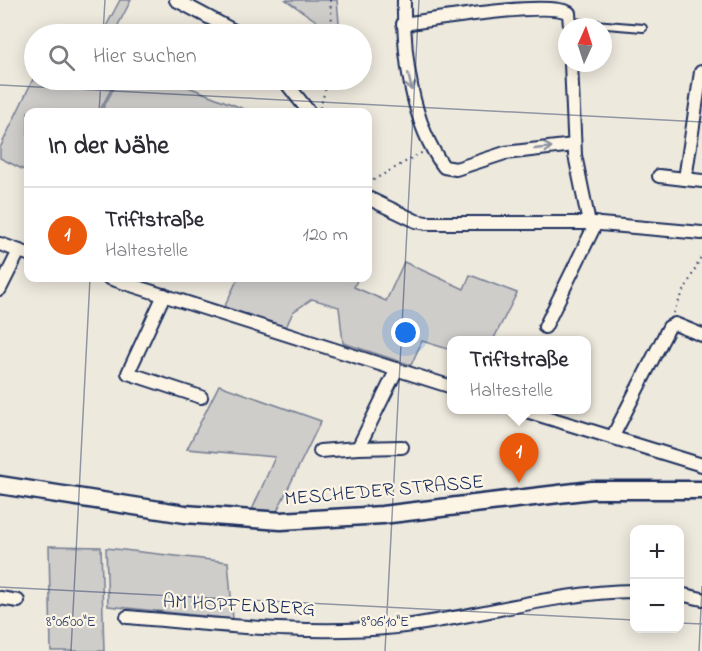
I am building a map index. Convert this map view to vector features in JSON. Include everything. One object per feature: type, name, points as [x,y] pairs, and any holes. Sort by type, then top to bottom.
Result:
[{"type":"street","points":[[176,0],[221,24]]},
{"type":"street","points":[[404,0],[403,24],[410,84],[442,165],[452,170],[515,151],[574,145]]},
{"type":"street","points":[[403,24],[539,8],[566,10],[568,18]]},
{"type":"street","points":[[545,327],[593,223],[574,145],[571,72]]},
{"type":"street","points":[[685,179],[701,72]]},
{"type":"street","points":[[292,90],[306,108]]},
{"type":"street","points":[[659,176],[702,181]]},
{"type":"street","points":[[372,200],[416,221],[426,223],[593,223],[702,233]]},
{"type":"street","points":[[0,244],[24,252],[0,289]]},
{"type":"street","points":[[121,282],[275,328],[447,385]]},
{"type":"street","points":[[164,296],[128,373],[201,397]]},
{"type":"street","points":[[613,436],[672,324],[702,335]]},
{"type":"street","points":[[358,448],[397,369]]},
{"type":"street","points":[[537,414],[702,465]]},
{"type":"street","points":[[321,451],[402,447]]},
{"type":"street","name":"MESCHEDER STRASSE","points":[[0,485],[185,514],[281,521],[382,515],[592,490],[702,490]]},
{"type":"street","name":"AM HOPFENBERG","points":[[127,617],[257,627],[371,628],[437,622],[569,597],[630,591]]},
{"type":"street","points":[[684,595],[702,598]]},
{"type":"street","points":[[0,598],[18,601]]},
{"type":"lane","points":[[612,27],[644,28]]},
{"type":"path","points":[[330,0],[332,24]]},
{"type":"path","points":[[319,108],[325,90]]},
{"type":"path","points":[[372,181],[434,146]]},
{"type":"path","points":[[672,324],[673,314],[702,255]]},
{"type":"shaded area","points":[[120,0],[131,0],[119,24],[107,24]]},
{"type":"shaded area","points":[[286,0],[337,0],[339,24],[321,24]]},
{"type":"shaded area","points":[[28,90],[111,90],[101,108],[24,108],[24,170],[0,158],[0,148]]},
{"type":"shaded area","points":[[113,90],[196,90],[241,108],[103,108]]},
{"type":"shaded area","points":[[404,262],[464,289],[470,275],[517,293],[495,336],[447,336],[447,349],[422,341],[411,365],[343,343],[339,307],[312,299],[293,312],[286,327],[224,308],[236,282],[356,282],[354,287],[386,301]]},
{"type":"shaded area","points":[[219,385],[321,421],[277,511],[252,510],[275,457],[187,449]]},
{"type":"shaded area","points":[[49,546],[101,547],[104,651],[51,651]]},
{"type":"shaded area","points":[[106,548],[228,562],[233,619],[108,606]]},
{"type":"place","name":"Triftstraße","points":[[519,483]]}]
